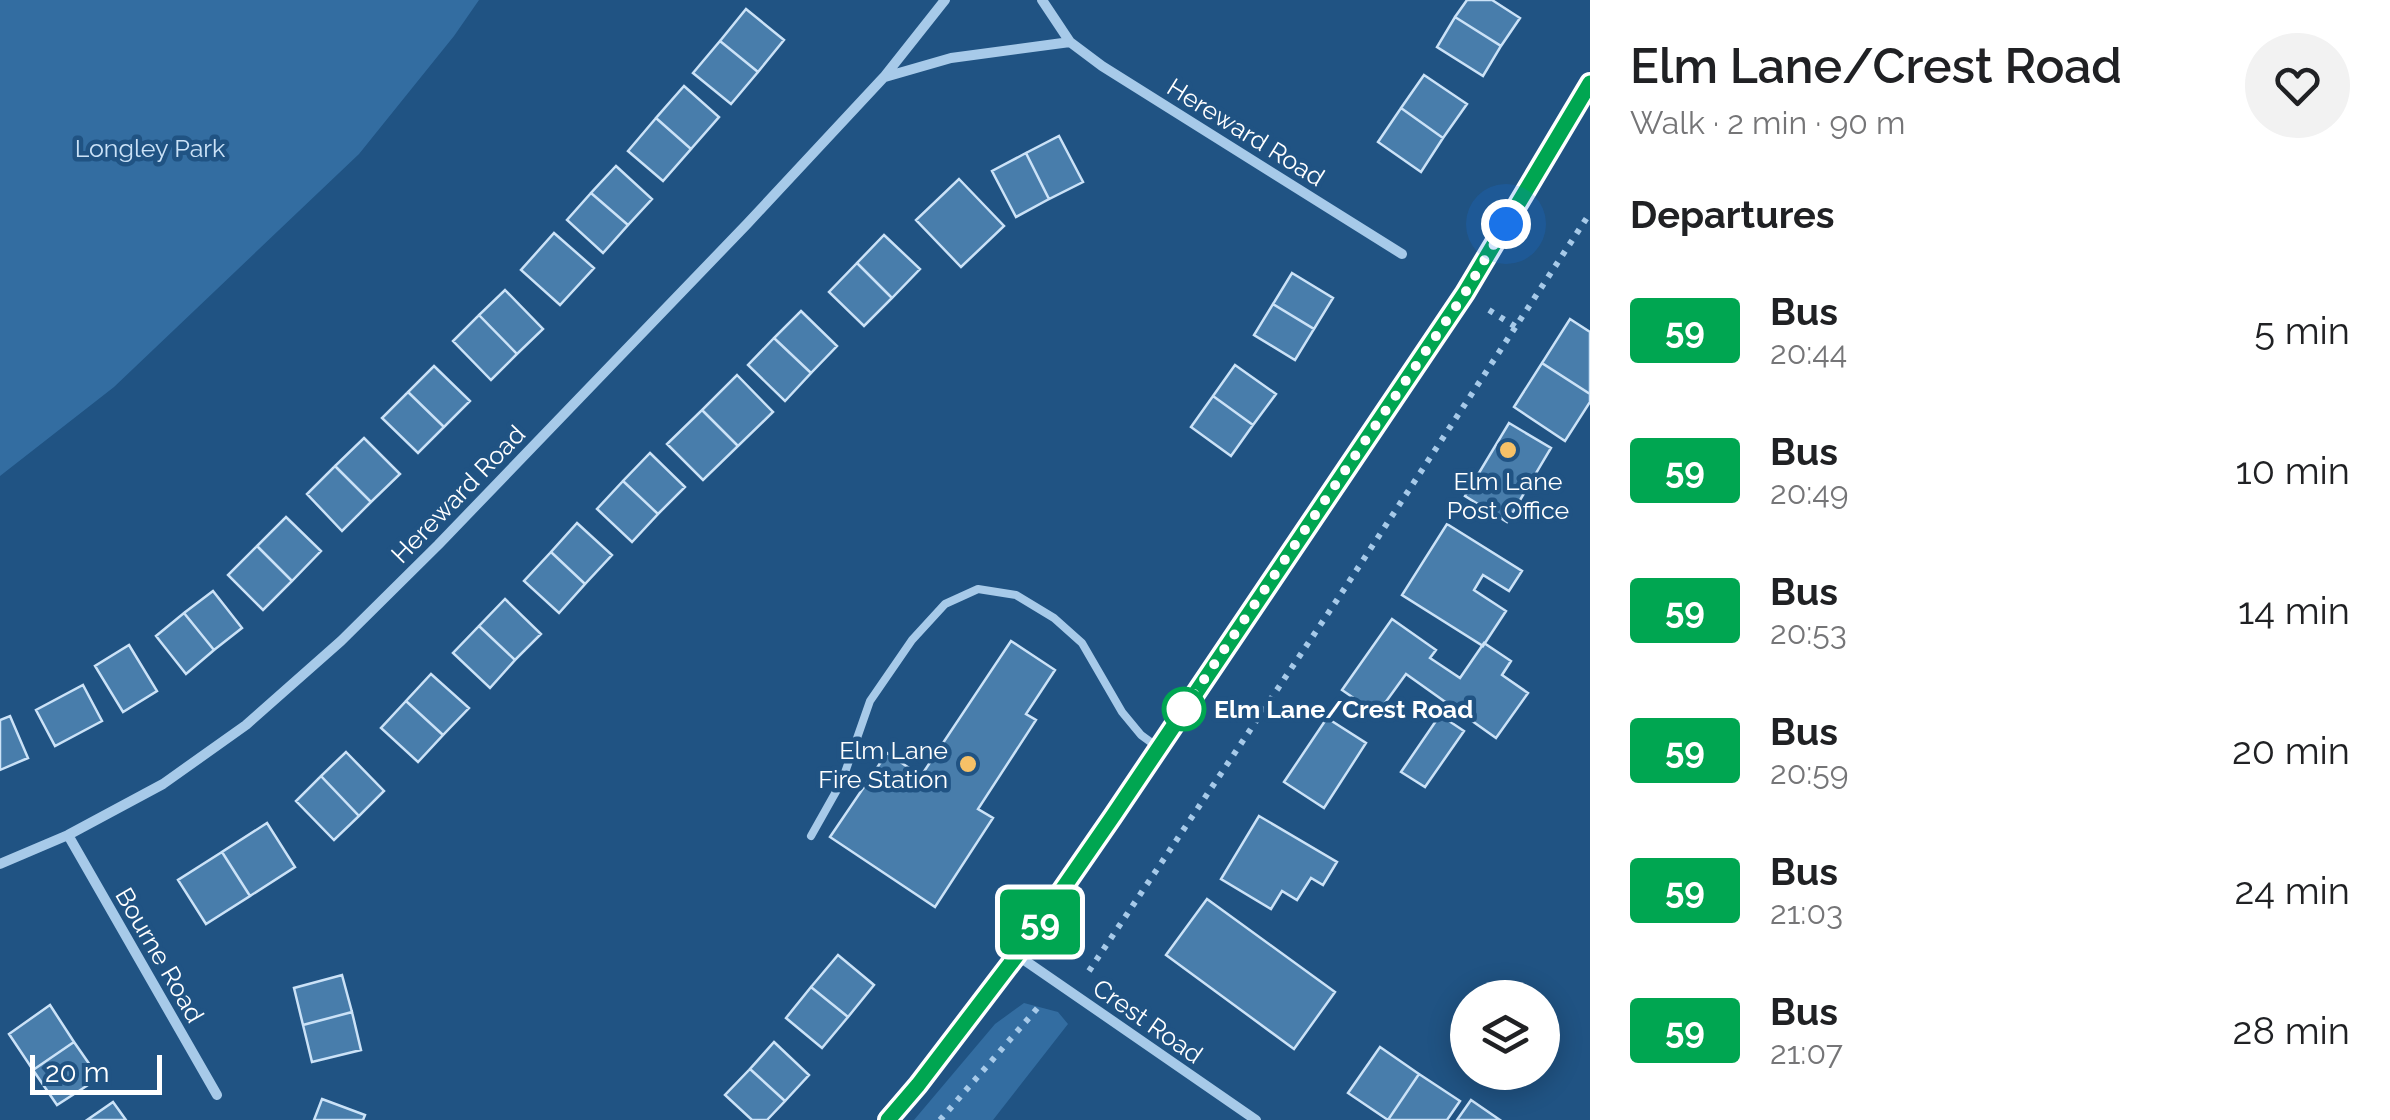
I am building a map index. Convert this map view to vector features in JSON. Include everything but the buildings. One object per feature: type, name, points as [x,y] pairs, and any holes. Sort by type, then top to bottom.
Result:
[{"type":"street","name":"Hereward Road","points":[[0,864],[68,835],[163,784],[246,725],[341,641],[734,238],[884,77],[945,0]]},
{"type":"street","name":"Hereward Road","points":[[1042,0],[1070,42],[1102,66],[1402,254]]},
{"type":"street","points":[[884,77],[951,58],[1070,42]]},
{"type":"street","points":[[888,1120],[1017,955],[1158,748],[1465,293],[1590,84]]},
{"type":"street","name":"Bourne Road","points":[[68,835],[217,1094]]},
{"type":"street","name":"Crest Road","points":[[1017,955],[1237,1115],[1256,1120]]},
{"type":"lane","points":[[811,836],[842,781],[870,701],[880,686],[912,640],[944,604],[978,589],[1016,595],[1054,618],[1082,643],[1122,712],[1140,735],[1158,748]]},
{"type":"path","points":[[1073,994],[1590,213]]},
{"type":"path","points":[[1484,306],[1516,327]]},
{"type":"path","points":[[940,1120],[1058,984]]},
{"type":"green space","name":"Longley Park","points":[[0,0],[479,0],[359,154],[114,387],[0,476]]},
{"type":"green space","points":[[1024,1003],[1058,1012],[1068,1024],[993,1120],[914,1120],[995,1024]]},
{"type":"bus line","name":"59","points":[[888,1120],[1017,955],[1113,816],[1465,293],[1590,83]]},
{"type":"place","name":"Elm Lane Post Office","points":[[1508,450]]},
{"type":"place","name":"Elm Lane/Crest Road","points":[[1184,709]]},
{"type":"place","name":"Elm Lane Fire Station","points":[[968,764]]},
{"type":"route","points":[[1184,709],[1465,293],[1506,224]]}]
